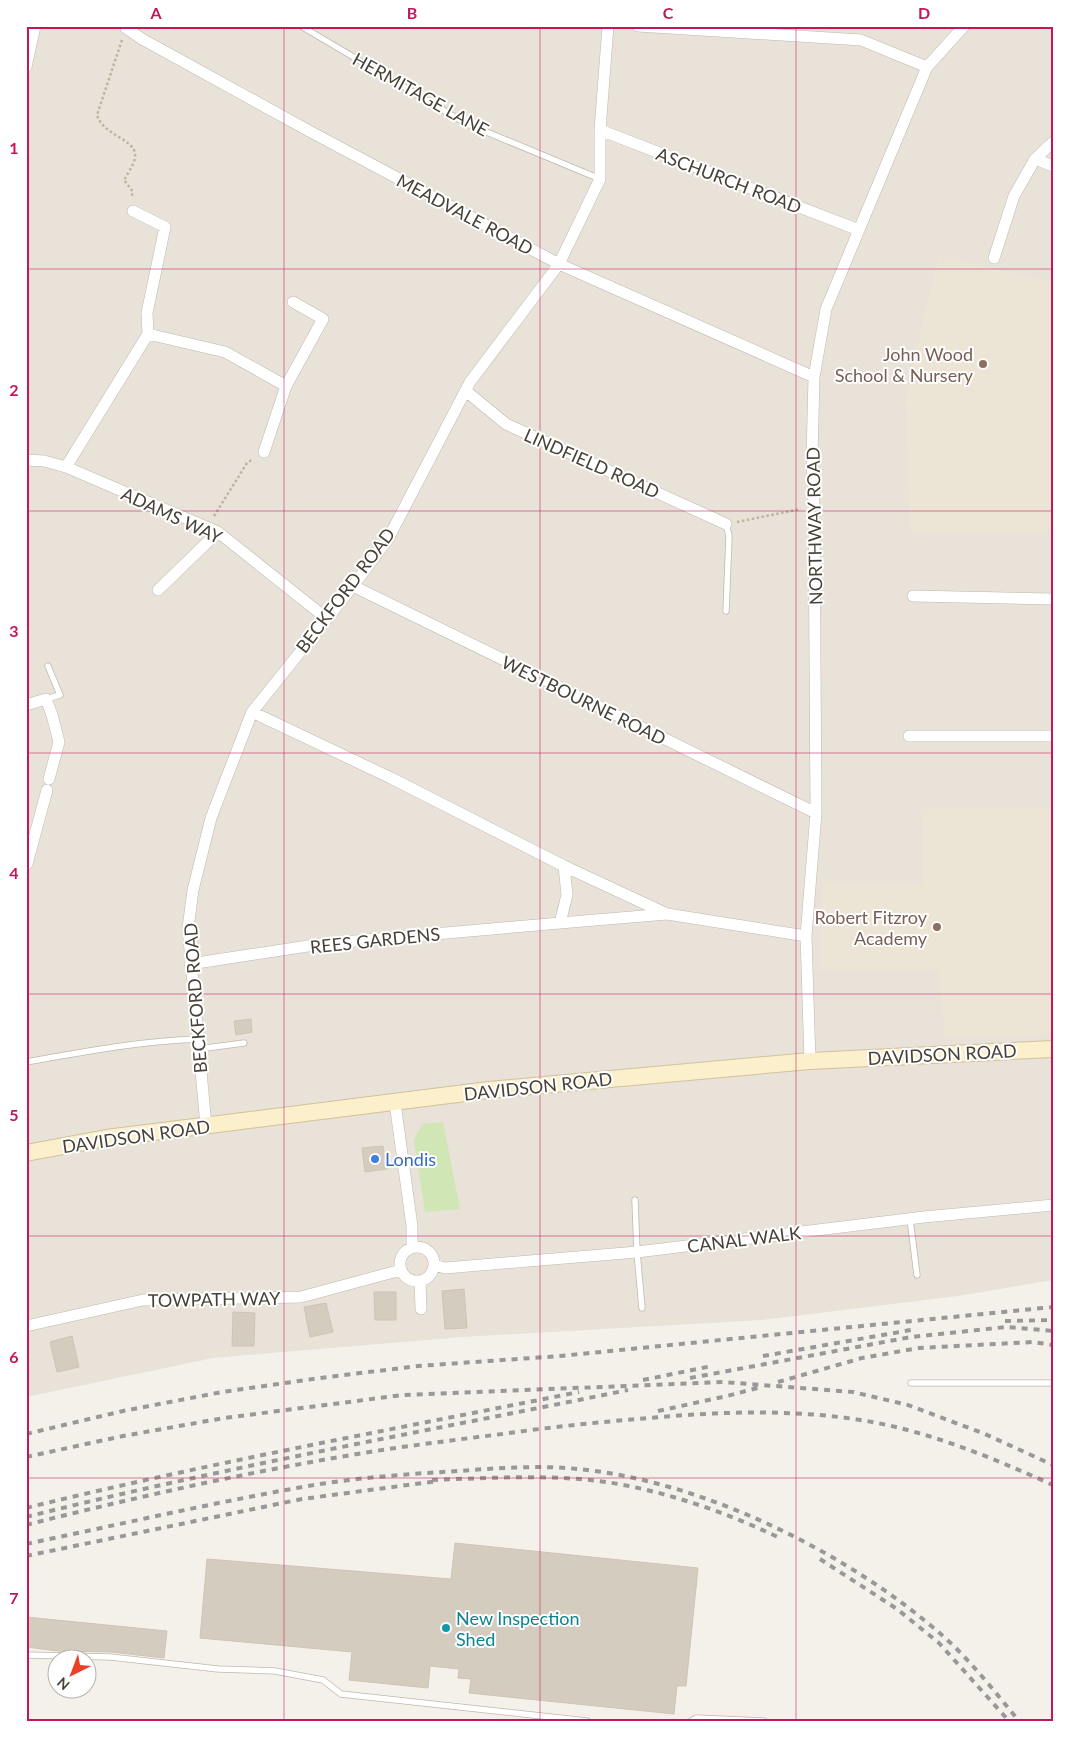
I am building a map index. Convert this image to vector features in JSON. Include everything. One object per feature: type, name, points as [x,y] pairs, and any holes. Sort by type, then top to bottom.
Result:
[{"type":"street","points":[[26,67],[35,26]]},
{"type":"street","name":"BECKFORD ROAD","points":[[206,1126],[188,928],[192,890],[211,818],[252,712],[353,586],[388,539],[470,382],[559,264],[600,179],[600,130],[608,26]]},
{"type":"street","points":[[638,26],[861,40],[927,67]]},
{"type":"street","name":"NORTHWAY ROAD","points":[[810,1060],[806,936],[816,813],[812,459],[814,377],[826,309],[927,67],[964,26]]},
{"type":"street","name":"MEADVALE ROAD","points":[[126,27],[142,39],[302,128],[559,264],[814,377]]},
{"type":"street","name":"ASCHURCH ROAD","points":[[600,130],[859,230]]},
{"type":"street","points":[[994,258],[1014,196],[1035,159],[1053,142]]},
{"type":"street","points":[[1035,159],[1053,166]]},
{"type":"street","points":[[66,467],[148,334],[146,313],[165,227],[132,212]]},
{"type":"street","points":[[264,452],[286,386],[323,320],[293,302]]},
{"type":"street","points":[[148,334],[224,352],[286,386]]},
{"type":"street","name":"LINDFIELD ROAD","points":[[466,391],[506,424],[726,524]]},
{"type":"street","name":"ADAMS WAY","points":[[26,460],[44,461],[66,467],[212,530],[326,618]]},
{"type":"street","points":[[158,590],[212,530]]},
{"type":"street","name":"WESTBOURNE ROAD","points":[[353,586],[816,813]]},
{"type":"street","points":[[913,596],[1053,599]]},
{"type":"street","points":[[26,705],[46,699],[59,742],[27,866]]},
{"type":"street","name":"REES GARDENS","points":[[252,712],[391,778],[564,866],[666,914]]},
{"type":"street","points":[[909,736],[1053,736]]},
{"type":"street","points":[[560,923],[567,895],[564,866]]},
{"type":"street","name":"REES GARDENS","points":[[190,964],[321,944],[666,914],[806,936]]},
{"type":"street","name":"DAVIDSON ROAD","points":[[26,1152],[106,1138],[489,1090],[810,1060],[1053,1049]]},
{"type":"street","points":[[395,1103],[412,1226],[412,1247]]},
{"type":"street","name":"CANAL WALK","points":[[434,1265],[446,1268],[637,1252],[910,1219],[1053,1205]]},
{"type":"street","points":[[418,1246],[432,1255],[434,1265],[430,1275],[420,1281],[409,1279],[401,1270],[399,1264],[401,1256],[412,1247],[418,1246]]},
{"type":"street","name":"TOWPATH WAY","points":[[26,1326],[142,1300],[301,1297],[401,1270]]},
{"type":"street","points":[[420,1281],[421,1309]]},
{"type":"lane","name":"HERMITAGE LANE","points":[[301,26],[465,122],[600,179]]},
{"type":"lane","points":[[726,524],[729,536],[726,611]]},
{"type":"lane","points":[[46,699],[60,695],[48,666]]},
{"type":"lane","points":[[26,1062],[85,1051],[170,1040],[198,1044],[244,1043]]},
{"type":"lane","points":[[635,1200],[642,1308]]},
{"type":"lane","points":[[910,1219],[918,1275]]},
{"type":"lane","points":[[911,1383],[1053,1383]]},
{"type":"lane","points":[[26,1655],[110,1657],[218,1669],[275,1671],[323,1680],[341,1694],[587,1721]]},
{"type":"lane","points":[[691,1721],[696,1718],[764,1721]]},
{"type":"path","points":[[126,27],[97,115],[103,127],[133,148],[135,154],[134,161],[124,180],[132,192],[132,212]]},
{"type":"path","points":[[212,530],[247,463],[264,452]]},
{"type":"path","points":[[726,524],[814,506]]},
{"type":"shaded area","points":[[26,26],[1053,26],[1053,1280],[958,1296],[761,1320],[462,1337],[213,1358],[26,1397]]},
{"type":"shaded area","name":"John Wood School & Nursery","points":[[938,256],[1053,282],[1053,531],[911,534],[905,402]]},
{"type":"shaded area","name":"Robert Fitzroy Academy","points":[[1053,808],[1053,1034],[945,1039],[939,970],[819,970],[823,881],[922,885],[921,809]]},
{"type":"green space","points":[[443,1122],[460,1209],[425,1212],[414,1140],[422,1124]]},
{"type":"building","points":[[251,1019],[252,1032],[236,1035],[234,1021]]},
{"type":"building","points":[[383,1146],[387,1169],[365,1172],[362,1148]]},
{"type":"building","points":[[464,1289],[467,1328],[445,1329],[442,1291]]},
{"type":"building","points":[[374,1292],[396,1292],[396,1320],[375,1320]]},
{"type":"building","points":[[326,1303],[333,1332],[310,1337],[304,1307]]},
{"type":"building","points":[[233,1312],[255,1313],[254,1346],[232,1346]]},
{"type":"building","points":[[72,1336],[79,1367],[57,1372],[50,1342]]},
{"type":"building","name":"New Inspection Shed","points":[[455,1543],[698,1568],[686,1686],[677,1686],[674,1714],[469,1693],[471,1679],[458,1678],[459,1669],[430,1666],[428,1688],[349,1680],[352,1652],[200,1638],[207,1559],[451,1579]]},
{"type":"building","points":[[26,1617],[167,1631],[164,1658],[98,1652],[98,1650],[50,1650],[26,1647]]},
{"type":"railway","points":[[26,1434],[123,1411],[222,1392],[320,1378],[418,1366],[560,1356],[1053,1307]]},
{"type":"railway","points":[[1005,1321],[1053,1320]]},
{"type":"railway","points":[[690,1378],[911,1337],[1006,1327],[1053,1331]]},
{"type":"railway","points":[[763,1356],[911,1330]]},
{"type":"railway","points":[[778,1382],[862,1358],[919,1348],[1033,1342],[1053,1345]]},
{"type":"railway","points":[[643,1380],[712,1366]]},
{"type":"railway","points":[[26,1457],[123,1436],[224,1418],[403,1395],[723,1382],[853,1392],[908,1405],[985,1434],[1053,1465]]},
{"type":"railway","points":[[658,1411],[761,1387]]},
{"type":"railway","points":[[26,1517],[326,1450],[628,1390]]},
{"type":"railway","points":[[26,1508],[233,1461],[579,1392]]},
{"type":"railway","points":[[26,1525],[203,1483],[382,1450],[576,1425],[675,1416],[751,1412],[828,1416],[905,1429],[955,1445],[1053,1485]]},
{"type":"railway","points":[[26,1544],[229,1501],[358,1479],[533,1467],[578,1469],[626,1476],[675,1488],[724,1505],[772,1526],[819,1550],[864,1577],[905,1605],[943,1636],[973,1666],[1019,1721]]},
{"type":"railway","points":[[432,1480],[541,1477],[606,1482],[651,1491],[696,1504],[740,1520],[782,1539]]},
{"type":"railway","points":[[26,1556],[302,1499],[438,1481]]},
{"type":"railway","points":[[820,1559],[897,1609],[939,1643],[1009,1721]]},
{"type":"place","name":"John Wood School & Nursery","points":[[983,364]]},
{"type":"place","name":"Robert Fitzroy Academy","points":[[937,927]]},
{"type":"place","name":"Londis","points":[[375,1159]]},
{"type":"place","name":"New Inspection Shed","points":[[446,1628]]}]
